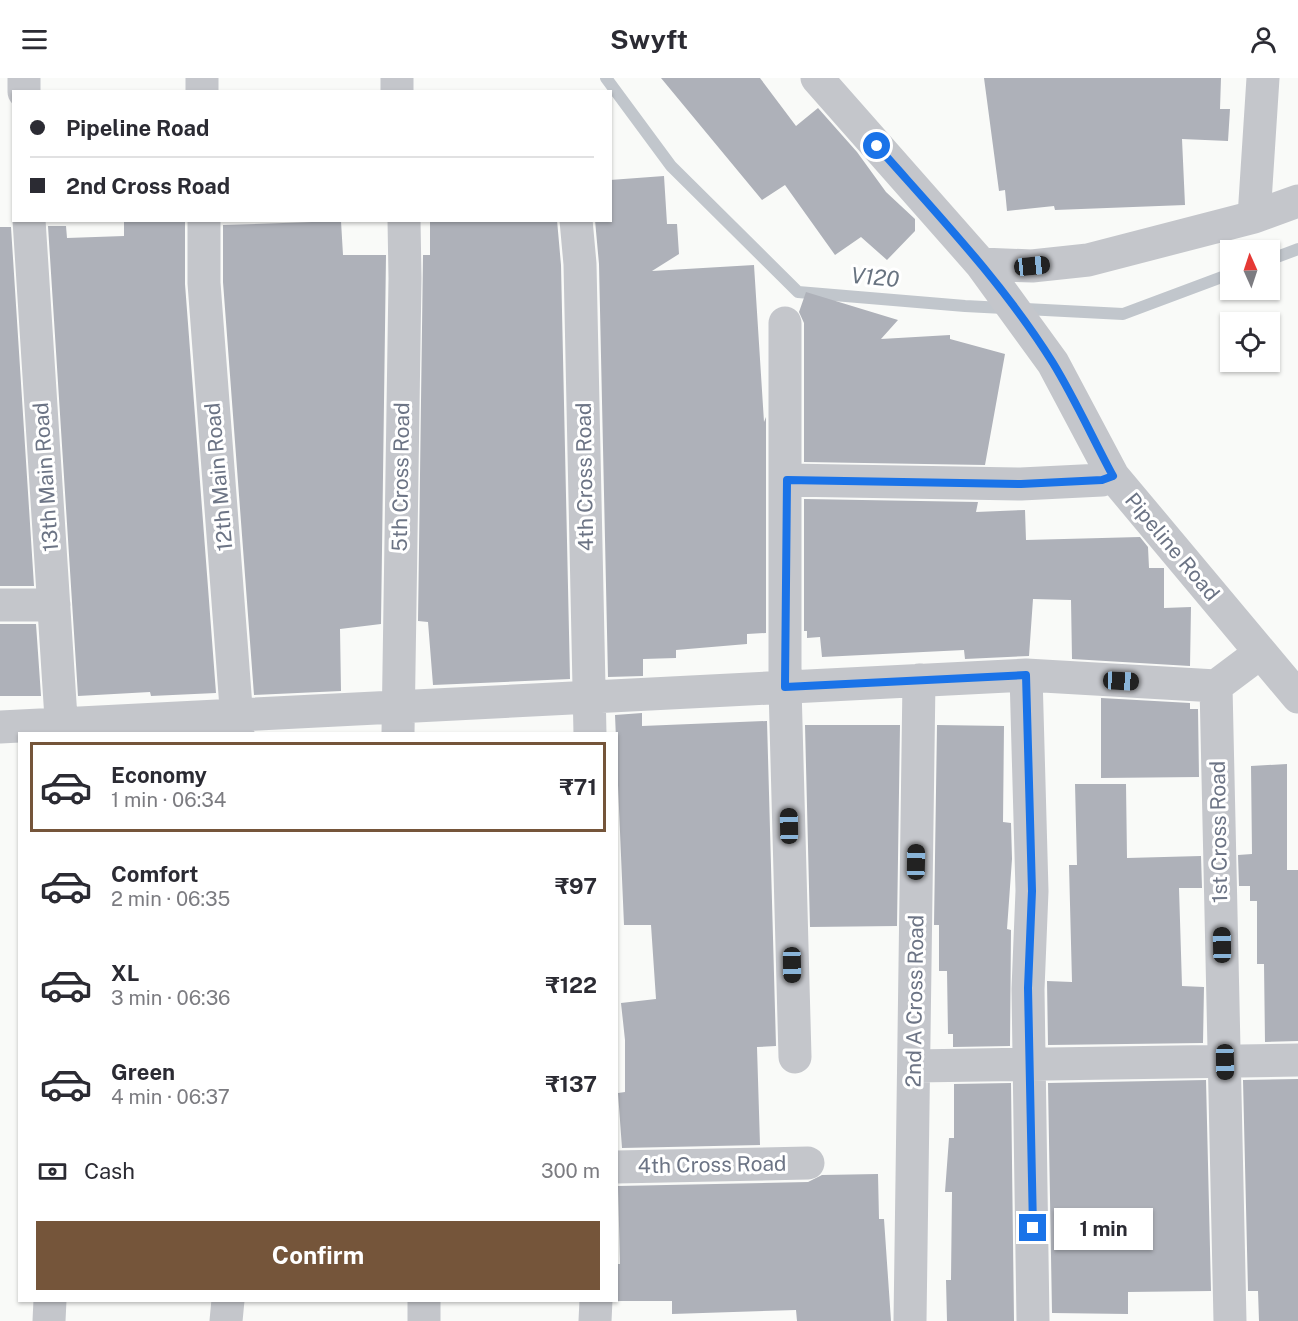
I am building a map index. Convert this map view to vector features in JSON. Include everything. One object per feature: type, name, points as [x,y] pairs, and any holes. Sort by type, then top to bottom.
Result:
[{"type":"street","points":[[14,78],[24,78]]},
{"type":"street","name":"Pipeline Road","points":[[817,78],[981,264],[1053,363],[1113,476],[1298,697]]},
{"type":"street","points":[[1254,217],[1263,78]]},
{"type":"street","points":[[981,264],[1032,266],[1088,260],[1254,217],[1298,201]]},
{"type":"street","name":"13th Main Road","points":[[29,222],[63,729]]},
{"type":"street","name":"12th Main Road","points":[[204,222],[204,283],[238,724]]},
{"type":"street","name":"5th Cross Road","points":[[397,720],[405,290],[404,222]]},
{"type":"street","name":"4th Cross Road","points":[[576,222],[580,264],[591,732]]},
{"type":"street","points":[[786,323],[785,687],[795,1057]]},
{"type":"street","points":[[787,480],[1021,484],[1102,480],[1113,476]]},
{"type":"street","points":[[0,605],[54,605]]},
{"type":"street","points":[[0,727],[63,729],[397,720],[590,697],[1026,675],[1216,686],[1260,653]]},
{"type":"street","points":[[1026,675],[1032,891],[1028,988],[1031,1066],[1033,1321]]},
{"type":"street","name":"2nd A Cross Road","points":[[910,1321],[919,680]]},
{"type":"street","name":"1st Cross Road","points":[[1216,686],[1230,1321]]},
{"type":"street","points":[[914,1066],[1031,1066],[1298,1060]]},
{"type":"street","name":"4th Cross Road","points":[[618,1167],[808,1163]]},
{"type":"street","points":[[49,1321],[50,1302]]},
{"type":"street","points":[[226,1321],[228,1302]]},
{"type":"street","points":[[424,1302],[424,1321]]},
{"type":"street","points":[[595,1321],[596,1302]]},
{"type":"building","points":[[661,78],[760,78],[796,126],[818,108],[857,152],[886,192],[915,219],[915,231],[887,260],[861,237],[835,255],[785,185],[762,200]]},
{"type":"building","points":[[984,78],[1221,78],[1220,109],[1230,109],[1228,141],[1182,139],[1185,205],[1055,210],[1054,206],[1007,211],[1005,190],[999,191]]},
{"type":"building","points":[[664,176],[667,224],[677,224],[679,254],[652,271],[754,265],[764,422],[766,417],[766,633],[747,634],[747,644],[676,650],[676,658],[643,659],[643,676],[608,677],[599,264],[595,222],[612,222],[612,180]]},
{"type":"building","points":[[124,222],[185,222],[185,284],[216,693],[151,696],[150,692],[78,696],[48,226],[66,226],[67,238],[124,236]]},
{"type":"building","points":[[341,222],[343,255],[386,255],[381,624],[340,629],[341,691],[254,695],[223,282],[223,225]]},
{"type":"building","points":[[430,222],[557,222],[561,265],[570,679],[433,685],[428,622],[418,621],[423,255],[430,255]]},
{"type":"building","points":[[0,227],[11,227],[34,586],[0,586]]},
{"type":"building","points":[[806,292],[898,320],[881,339],[950,335],[950,339],[1005,354],[985,465],[804,462],[804,323],[799,312]]},
{"type":"building","points":[[804,499],[978,502],[976,512],[1025,510],[1026,540],[1140,537],[1148,547],[1149,568],[1164,568],[1164,608],[1191,607],[1190,666],[1072,659],[1071,600],[1033,599],[1029,656],[965,659],[964,650],[822,657],[820,637],[807,638],[807,631],[804,631]]},
{"type":"building","points":[[0,624],[36,624],[41,696],[0,696]]},
{"type":"building","points":[[1101,698],[1190,703],[1190,709],[1198,709],[1199,777],[1101,778]]},
{"type":"building","points":[[642,713],[642,726],[767,721],[776,1046],[757,1047],[760,1145],[622,1148],[618,1093],[625,1092],[625,1040],[621,1003],[656,999],[651,925],[624,925],[618,732],[616,732],[615,715]]},
{"type":"building","points":[[805,725],[900,725],[897,926],[810,927]]},
{"type":"building","points":[[937,725],[1004,726],[1003,822],[1011,823],[1012,859],[1007,929],[1011,930],[1010,1046],[953,1047],[953,1034],[948,1034],[947,971],[939,971],[939,925],[934,925]]},
{"type":"building","points":[[1287,764],[1287,870],[1298,870],[1298,1041],[1265,1042],[1264,964],[1257,964],[1257,901],[1250,901],[1250,886],[1239,886],[1238,855],[1252,854],[1251,766]]},
{"type":"building","points":[[1075,784],[1126,784],[1127,858],[1201,856],[1202,888],[1179,888],[1182,986],[1204,987],[1203,1043],[1048,1045],[1047,981],[1072,982],[1069,865],[1077,865]]},
{"type":"building","points":[[1298,1079],[1298,1321],[1259,1321],[1258,1291],[1248,1291],[1243,1080]]},
{"type":"building","points":[[1206,1080],[1211,1291],[1128,1292],[1128,1314],[1052,1313],[1048,1083]]},
{"type":"building","points":[[1011,1083],[1014,1321],[947,1321],[946,1280],[951,1280],[952,1192],[945,1192],[949,1138],[954,1138],[954,1084]]},
{"type":"building","points":[[878,1174],[879,1219],[884,1219],[891,1321],[797,1321],[796,1310],[672,1314],[672,1301],[618,1301],[618,1264],[620,1264],[618,1186],[808,1182],[822,1175]]},
{"type":"waterway","name":"V120","points":[[606,78],[671,166],[798,292],[965,306],[1123,314],[1220,278]]},
{"type":"waterway","name":"V120","points":[[1280,256],[1298,249]]},
{"type":"route","points":[[877,146],[981,264],[1017,312],[1053,363],[1113,476],[1102,480],[1021,484],[787,480],[785,687],[1026,675],[1032,891],[1028,988],[1033,1228]]}]
